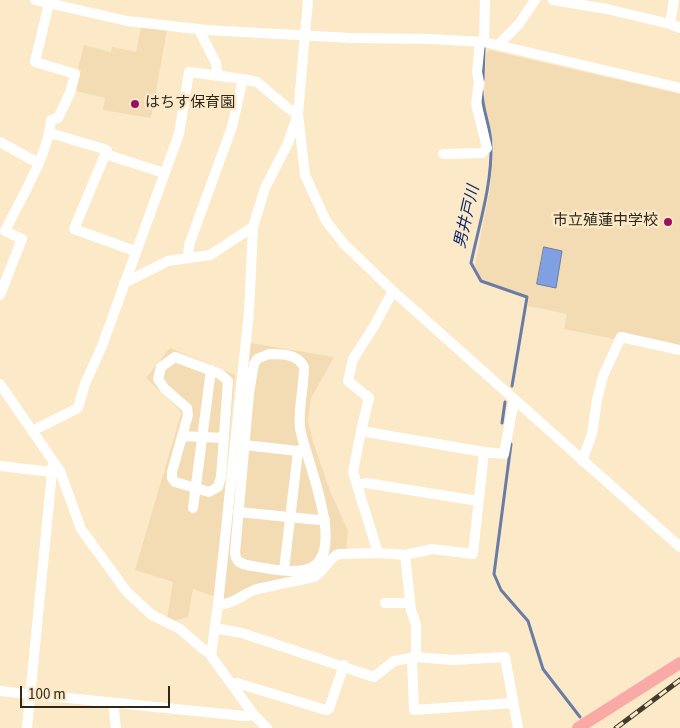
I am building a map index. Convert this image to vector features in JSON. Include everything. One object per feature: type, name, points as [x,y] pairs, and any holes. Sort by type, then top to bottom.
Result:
[{"type":"main road","points":[[578,728],[680,663]]},
{"type":"street","points":[[35,0],[128,21],[201,30],[304,36],[482,42],[680,88]]},
{"type":"street","points":[[308,0],[298,114],[305,174],[326,221],[344,244],[393,291],[680,547]]},
{"type":"street","points":[[443,154],[482,153],[487,148],[476,104],[479,82],[477,72],[482,42],[485,0]]},
{"type":"street","points":[[498,45],[519,24],[535,0]]},
{"type":"street","points":[[553,0],[608,4],[675,26],[674,0]]},
{"type":"street","points":[[0,295],[22,239],[5,230],[38,162],[50,133],[51,120],[58,118],[70,93],[75,74],[35,62],[49,3]]},
{"type":"street","points":[[201,30],[216,63],[218,76]]},
{"type":"street","points":[[32,431],[78,408],[85,384],[102,346],[179,134],[189,72],[257,82],[289,109],[298,114]]},
{"type":"street","points":[[188,258],[189,245],[232,127],[243,79]]},
{"type":"street","points":[[267,728],[213,660],[211,654],[249,312],[252,228],[265,188],[288,143],[298,114]]},
{"type":"street","points":[[50,133],[107,150],[74,229],[135,252]]},
{"type":"street","points":[[0,142],[38,162]]},
{"type":"street","points":[[105,154],[164,173]]},
{"type":"street","points":[[124,283],[168,261],[210,255],[252,228]]},
{"type":"street","points":[[378,553],[353,472],[370,398],[348,381],[353,360],[393,291]]},
{"type":"street","points":[[582,461],[592,434],[603,376],[620,338],[680,350]]},
{"type":"street","points":[[284,570],[302,450],[300,422],[304,367],[298,359],[277,354],[263,355],[254,364],[249,393],[235,553],[236,559],[241,564],[284,570],[306,570],[323,556],[324,510],[302,450]]},
{"type":"street","points":[[175,358],[211,370],[220,374],[228,381],[221,477],[218,487],[209,492],[175,482],[172,478],[182,436],[188,415],[187,408],[158,379],[161,367],[175,358]]},
{"type":"street","points":[[192,508],[211,370]]},
{"type":"street","points":[[0,384],[32,431],[52,467],[27,728]]},
{"type":"street","points":[[361,431],[504,454],[514,400]]},
{"type":"street","points":[[182,436],[224,438]]},
{"type":"street","points":[[244,445],[302,450]]},
{"type":"street","points":[[218,604],[228,604],[257,589],[314,577],[320,574],[335,556],[339,554],[405,554],[432,548],[473,554],[484,452]]},
{"type":"street","points":[[0,466],[52,467],[60,471],[81,529],[127,592],[152,615],[174,624],[211,654]]},
{"type":"street","points":[[358,485],[366,483],[478,501]]},
{"type":"street","points":[[238,512],[325,520]]},
{"type":"street","points":[[405,554],[411,610],[416,625],[414,710],[514,703]]},
{"type":"street","points":[[385,603],[410,603]]},
{"type":"street","points":[[174,624],[184,621]]},
{"type":"street","points":[[214,628],[242,632],[344,665],[374,677],[394,661],[414,657],[453,660],[505,657],[518,728]]},
{"type":"street","points":[[232,685],[237,682],[326,710],[329,709],[344,665]]},
{"type":"street","points":[[0,691],[244,716],[254,714]]},
{"type":"street","points":[[113,703],[116,728]]},
{"type":"shaded area","points":[[141,27],[167,30],[151,118],[103,110],[105,98],[76,91],[81,70],[78,68],[84,45],[111,52],[112,47],[136,52]]},
{"type":"shaded area","points":[[489,50],[680,94],[680,346],[617,333],[614,339],[564,329],[567,314],[528,306],[529,296],[481,280],[475,265],[490,189],[494,144],[484,104],[486,54]]},
{"type":"shaded area","points":[[250,343],[334,357],[311,398],[308,420],[313,442],[330,491],[348,531],[346,550],[318,572],[225,600],[193,589],[188,617],[174,621],[167,619],[173,582],[135,570],[181,414],[180,410],[146,378],[170,348],[235,375],[223,512]]},
{"type":"water","points":[[544,247],[562,251],[556,288],[537,284]]},
{"type":"waterway","name":"男井戸川","points":[[483,80],[484,48]]},
{"type":"waterway","name":"男井戸川","points":[[482,91],[483,105],[491,138],[491,160],[484,205],[471,263],[481,281],[527,297],[512,386]]},
{"type":"waterway","name":"男井戸川","points":[[502,423],[505,402]]},
{"type":"waterway","name":"男井戸川","points":[[511,444],[494,574],[501,590],[528,621],[543,669],[580,717]]},
{"type":"railway","points":[[616,728],[680,680]]},
{"type":"place","name":"はちす保育園","points":[[135,104]]},
{"type":"place","name":"市立殖蓮中学校","points":[[668,222]]}]
